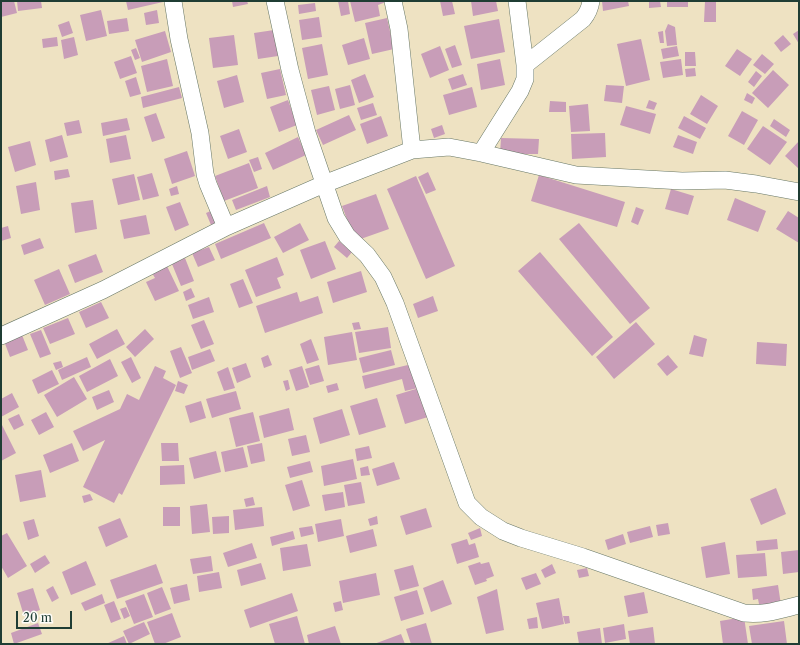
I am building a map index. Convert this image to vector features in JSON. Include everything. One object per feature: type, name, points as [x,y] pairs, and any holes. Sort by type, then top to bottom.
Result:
[{"type":"street","points":[[173,1],[179,38],[200,133],[205,174],[226,227]]},
{"type":"street","points":[[275,1],[290,70],[307,134],[336,218],[347,236],[367,255],[383,277],[395,303],[467,503],[481,517],[503,531],[744,613],[759,614],[773,612],[799,605]]},
{"type":"street","points":[[393,1],[399,28],[412,150]]},
{"type":"street","points":[[481,153],[520,91],[525,79],[525,65],[517,1]]},
{"type":"street","points":[[525,65],[583,19],[587,15],[590,7],[590,1]]},
{"type":"street","points":[[1,336],[103,290],[226,227],[324,184],[412,150],[449,147],[576,175],[682,181],[725,180],[799,192]]},
{"type":"building","points":[[1,1],[14,1],[17,13],[1,17]]},
{"type":"building","points":[[17,1],[41,1],[42,8],[18,11]]},
{"type":"building","points":[[126,1],[163,1],[163,2],[128,10]]},
{"type":"building","points":[[232,1],[247,1],[248,4],[233,7]]},
{"type":"building","points":[[338,1],[348,1],[350,14],[341,16]]},
{"type":"building","points":[[350,1],[386,2],[378,5],[380,16],[355,22]]},
{"type":"building","points":[[440,1],[452,1],[455,14],[443,16]]},
{"type":"building","points":[[471,1],[496,1],[498,11],[473,16]]},
{"type":"building","points":[[602,1],[628,1],[629,6],[603,11]]},
{"type":"building","points":[[649,1],[660,1],[661,7],[649,8]]},
{"type":"building","points":[[667,1],[688,1],[688,7],[667,7]]},
{"type":"building","points":[[705,1],[716,1],[716,22],[704,22]]},
{"type":"building","points":[[315,3],[316,11],[299,14],[298,5]]},
{"type":"building","points":[[101,10],[107,36],[86,41],[80,15]]},
{"type":"building","points":[[157,10],[159,23],[146,25],[144,13]]},
{"type":"building","points":[[319,17],[322,37],[302,40],[299,20]]},
{"type":"building","points":[[127,18],[129,31],[109,34],[107,21]]},
{"type":"building","points":[[387,18],[394,49],[372,54],[365,23]]},
{"type":"building","points":[[499,19],[505,52],[471,59],[464,26]]},
{"type":"building","points":[[69,21],[73,33],[62,37],[58,25]]},
{"type":"building","points":[[668,24],[675,27],[677,45],[667,46],[665,31]]},
{"type":"building","points":[[274,30],[278,56],[258,59],[254,33]]},
{"type":"building","points":[[799,30],[799,44],[793,34]]},
{"type":"building","points":[[165,31],[171,52],[142,62],[135,40]]},
{"type":"building","points":[[663,31],[664,43],[660,43],[658,32]]},
{"type":"building","points":[[234,35],[238,65],[213,68],[209,38]]},
{"type":"building","points":[[783,35],[791,44],[781,52],[774,43]]},
{"type":"building","points":[[57,37],[58,46],[43,48],[42,39]]},
{"type":"building","points":[[74,37],[78,55],[64,59],[61,40]]},
{"type":"building","points":[[364,38],[370,59],[348,65],[342,45]]},
{"type":"building","points":[[641,39],[650,80],[626,86],[617,44]]},
{"type":"building","points":[[322,44],[328,75],[308,79],[302,48]]},
{"type":"building","points":[[455,45],[462,65],[452,68],[445,49]]},
{"type":"building","points":[[440,46],[449,70],[430,78],[421,54]]},
{"type":"building","points":[[677,46],[679,56],[663,59],[661,49]]},
{"type":"building","points":[[136,48],[140,58],[135,60],[131,50]]},
{"type":"building","points":[[737,49],[752,59],[740,76],[725,66]]},
{"type":"building","points":[[685,52],[695,52],[696,66],[685,66]]},
{"type":"building","points":[[762,54],[774,64],[765,74],[753,65]]},
{"type":"building","points":[[131,56],[137,73],[120,79],[114,62]]},
{"type":"building","points":[[167,59],[173,86],[147,92],[141,66]]},
{"type":"building","points":[[500,59],[505,85],[481,90],[477,64]]},
{"type":"building","points":[[681,59],[683,75],[663,78],[660,62]]},
{"type":"building","points":[[695,68],[696,76],[686,77],[685,69]]},
{"type":"building","points":[[280,69],[286,95],[267,99],[261,73]]},
{"type":"building","points":[[773,70],[789,85],[768,108],[752,93]]},
{"type":"building","points":[[756,71],[762,76],[754,87],[748,82]]},
{"type":"building","points":[[365,74],[374,97],[359,103],[351,80]]},
{"type":"building","points":[[463,74],[467,85],[452,90],[448,79]]},
{"type":"building","points":[[237,75],[244,102],[224,108],[217,81]]},
{"type":"building","points":[[136,77],[141,94],[130,97],[125,81]]},
{"type":"building","points":[[350,85],[355,105],[340,109],[335,89]]},
{"type":"building","points":[[606,85],[624,86],[622,103],[604,101]]},
{"type":"building","points":[[329,86],[335,110],[317,115],[311,90]]},
{"type":"building","points":[[179,87],[182,98],[143,108],[141,97]]},
{"type":"building","points":[[472,87],[477,107],[449,115],[443,95]]},
{"type":"building","points":[[747,93],[755,98],[752,104],[744,100]]},
{"type":"building","points":[[701,95],[718,106],[707,124],[690,114]]},
{"type":"building","points":[[288,100],[297,125],[279,132],[270,107]]},
{"type":"building","points":[[649,100],[657,103],[654,110],[646,108]]},
{"type":"building","points":[[550,101],[566,102],[566,112],[549,112]]},
{"type":"building","points":[[373,103],[377,115],[361,120],[357,108]]},
{"type":"building","points":[[588,104],[590,131],[571,132],[569,106]]},
{"type":"building","points":[[626,106],[656,114],[650,134],[620,125]]},
{"type":"building","points":[[742,111],[758,120],[744,145],[728,136]]},
{"type":"building","points":[[156,113],[165,138],[152,142],[144,117]]},
{"type":"building","points":[[349,115],[356,130],[323,145],[316,130]]},
{"type":"building","points":[[381,116],[388,136],[367,144],[360,124]]},
{"type":"building","points":[[684,116],[706,128],[700,139],[678,128]]},
{"type":"building","points":[[127,118],[130,130],[103,136],[101,123]]},
{"type":"building","points":[[774,119],[790,130],[786,137],[770,126]]},
{"type":"building","points":[[79,120],[82,133],[67,136],[64,123]]},
{"type":"building","points":[[442,125],[445,134],[434,138],[431,129]]},
{"type":"building","points":[[763,126],[787,142],[770,165],[747,149]]},
{"type":"building","points":[[239,129],[247,152],[228,159],[220,136]]},
{"type":"building","points":[[605,133],[606,157],[572,159],[571,134]]},
{"type":"building","points":[[62,135],[68,157],[50,162],[45,140]]},
{"type":"building","points":[[126,135],[131,159],[110,163],[106,139]]},
{"type":"building","points":[[678,135],[697,142],[693,154],[673,147]]},
{"type":"building","points":[[298,137],[306,155],[273,170],[265,153]]},
{"type":"building","points":[[501,138],[539,139],[538,154],[500,154]]},
{"type":"building","points":[[30,141],[36,165],[15,172],[8,147]]},
{"type":"building","points":[[799,141],[799,169],[785,156]]},
{"type":"building","points":[[187,151],[195,176],[172,184],[164,159]]},
{"type":"building","points":[[258,157],[262,169],[254,172],[249,160]]},
{"type":"building","points":[[249,163],[258,188],[224,201],[215,176]]},
{"type":"building","points":[[68,169],[70,177],[55,180],[54,171]]},
{"type":"building","points":[[428,172],[436,190],[426,194],[418,177]]},
{"type":"building","points":[[152,173],[159,196],[143,200],[137,177]]},
{"type":"building","points":[[134,174],[140,200],[118,205],[112,179]]},
{"type":"building","points":[[539,175],[625,202],[617,227],[531,201]]},
{"type":"building","points":[[416,176],[455,266],[426,279],[387,189]]},
{"type":"building","points":[[36,182],[40,210],[21,214],[16,186]]},
{"type":"building","points":[[177,186],[179,194],[171,196],[169,189]]},
{"type":"building","points":[[267,186],[270,197],[236,210],[232,200]]},
{"type":"building","points":[[671,189],[694,196],[688,215],[665,209]]},
{"type":"building","points":[[376,194],[389,229],[355,241],[342,206]]},
{"type":"building","points":[[735,198],[766,211],[758,232],[727,220]]},
{"type":"building","points":[[93,200],[97,229],[75,233],[71,203]]},
{"type":"building","points":[[180,202],[189,225],[175,231],[166,207]]},
{"type":"building","points":[[636,207],[644,210],[638,225],[631,222]]},
{"type":"building","points":[[213,210],[219,221],[211,225],[206,213]]},
{"type":"building","points":[[788,211],[799,218],[799,243],[776,229]]},
{"type":"building","points":[[146,215],[150,234],[124,239],[120,220]]},
{"type":"building","points":[[264,223],[271,238],[221,259],[215,244]]},
{"type":"building","points":[[300,223],[309,240],[283,253],[274,237]]},
{"type":"building","points":[[579,223],[650,308],[630,324],[559,239]]},
{"type":"building","points":[[8,226],[11,238],[1,241],[1,228]]},
{"type":"building","points":[[40,238],[44,248],[24,255],[21,245]]},
{"type":"building","points":[[325,241],[336,269],[311,279],[300,250]]},
{"type":"building","points":[[339,241],[352,252],[347,258],[334,247]]},
{"type":"building","points":[[209,247],[215,260],[198,267],[192,253]]},
{"type":"building","points":[[540,252],[613,337],[592,356],[518,271]]},
{"type":"building","points":[[96,254],[103,272],[75,283],[68,265]]},
{"type":"building","points":[[277,257],[284,275],[277,278],[281,288],[256,297],[245,270]]},
{"type":"building","points":[[185,258],[194,281],[181,286],[172,264]]},
{"type":"building","points":[[167,266],[179,291],[155,301],[146,282],[155,278],[152,273]]},
{"type":"building","points":[[59,269],[70,294],[45,305],[34,280]]},
{"type":"building","points":[[361,271],[367,292],[333,303],[327,282]]},
{"type":"building","points":[[243,279],[253,303],[239,308],[230,284]]},
{"type":"building","points":[[191,288],[195,297],[186,301],[183,292]]},
{"type":"building","points":[[297,292],[300,302],[318,296],[323,313],[265,333],[256,306]]},
{"type":"building","points":[[433,296],[438,311],[418,318],[413,304]]},
{"type":"building","points":[[209,297],[214,312],[193,319],[188,305]]},
{"type":"building","points":[[101,302],[109,318],[86,328],[79,312]]},
{"type":"building","points":[[68,318],[75,334],[50,344],[43,328]]},
{"type":"building","points":[[204,320],[214,344],[201,349],[191,325]]},
{"type":"building","points":[[359,322],[361,329],[354,330],[352,323]]},
{"type":"building","points":[[636,322],[655,344],[614,379],[596,357]]},
{"type":"building","points":[[388,327],[391,348],[359,353],[355,332]]},
{"type":"building","points":[[117,329],[125,344],[97,359],[89,344]]},
{"type":"building","points":[[145,329],[154,339],[135,357],[126,347]]},
{"type":"building","points":[[41,330],[51,354],[40,358],[30,334]]},
{"type":"building","points":[[352,332],[357,360],[328,365],[324,337]]},
{"type":"building","points":[[22,335],[28,350],[10,357],[4,341]]},
{"type":"building","points":[[694,335],[707,339],[703,357],[689,354]]},
{"type":"building","points":[[311,339],[319,360],[307,364],[300,344]]},
{"type":"building","points":[[757,342],[787,344],[786,366],[756,364]]},
{"type":"building","points":[[181,347],[192,373],[180,378],[170,351]]},
{"type":"building","points":[[210,349],[215,361],[192,370],[188,357]]},
{"type":"building","points":[[391,350],[395,365],[363,373],[359,358]]},
{"type":"building","points":[[268,355],[272,365],[264,368],[261,358]]},
{"type":"building","points":[[668,355],[678,367],[667,376],[657,364]]},
{"type":"building","points":[[87,357],[91,367],[62,380],[58,370]]},
{"type":"building","points":[[131,357],[141,378],[132,383],[121,362]]},
{"type":"building","points":[[110,359],[118,376],[87,392],[79,376]]},
{"type":"building","points":[[61,361],[63,367],[56,370],[53,363]]},
{"type":"building","points":[[246,363],[251,377],[237,383],[232,368]]},
{"type":"building","points":[[412,364],[418,388],[405,391],[402,379],[365,389],[362,376]]},
{"type":"building","points":[[319,365],[324,381],[310,385],[305,369]]},
{"type":"building","points":[[155,366],[166,371],[163,378],[176,385],[122,495],[119,493],[114,503],[83,487],[105,440],[83,451],[73,431],[120,409],[127,394],[139,400]]},
{"type":"building","points":[[302,366],[309,387],[296,391],[289,370]]},
{"type":"building","points":[[228,367],[235,388],[224,391],[217,372]]},
{"type":"building","points":[[52,370],[59,384],[38,394],[32,380]]},
{"type":"building","points":[[74,377],[87,399],[57,417],[44,395]]},
{"type":"building","points":[[288,380],[290,389],[286,391],[283,381]]},
{"type":"building","points":[[178,381],[188,385],[184,394],[175,391]]},
{"type":"building","points":[[337,383],[339,390],[328,393],[326,386]]},
{"type":"building","points":[[419,388],[428,417],[405,424],[396,395]]},
{"type":"building","points":[[109,390],[114,402],[97,410],[92,397]]},
{"type":"building","points":[[236,391],[241,409],[212,418],[206,399]]},
{"type":"building","points":[[12,393],[19,407],[1,417],[1,399]]},
{"type":"building","points":[[377,398],[386,427],[359,435],[350,406]]},
{"type":"building","points":[[201,401],[206,418],[190,423],[185,406]]},
{"type":"building","points":[[289,408],[294,430],[264,438],[259,416]]},
{"type":"building","points":[[342,409],[350,435],[320,444],[313,418]]},
{"type":"building","points":[[46,412],[54,427],[39,435],[31,420]]},
{"type":"building","points":[[253,412],[260,441],[236,447],[229,418]]},
{"type":"building","points":[[19,414],[24,425],[14,430],[8,419]]},
{"type":"building","points":[[1,423],[16,453],[1,461]]},
{"type":"building","points":[[306,435],[310,452],[292,456],[288,439]]},
{"type":"building","points":[[72,443],[79,461],[50,473],[43,455]]},
{"type":"building","points":[[161,443],[178,443],[179,461],[162,461]]},
{"type":"building","points":[[262,443],[265,461],[251,464],[247,446]]},
{"type":"building","points":[[369,446],[372,458],[357,461],[355,449]]},
{"type":"building","points":[[243,447],[248,467],[225,472],[221,452]]},
{"type":"building","points":[[216,451],[221,472],[194,479],[189,458]]},
{"type":"building","points":[[353,459],[357,479],[324,486],[321,466]]},
{"type":"building","points":[[310,461],[313,472],[290,478],[287,467]]},
{"type":"building","points":[[394,462],[400,479],[377,486],[372,469]]},
{"type":"building","points":[[184,465],[185,484],[160,485],[160,466]]},
{"type":"building","points":[[368,466],[370,475],[361,476],[360,468]]},
{"type":"building","points":[[41,470],[46,497],[20,502],[15,475]]},
{"type":"building","points":[[302,480],[310,506],[293,511],[285,485]]},
{"type":"building","points":[[361,482],[365,503],[348,506],[344,485]]},
{"type":"building","points":[[776,488],[786,514],[761,525],[750,499]]},
{"type":"building","points":[[343,492],[345,507],[325,511],[322,495]]},
{"type":"building","points":[[90,494],[93,500],[84,503],[82,496]]},
{"type":"building","points":[[253,497],[255,505],[246,507],[244,499]]},
{"type":"building","points":[[207,504],[210,532],[192,534],[190,506]]},
{"type":"building","points":[[163,507],[180,507],[180,526],[163,526]]},
{"type":"building","points":[[262,507],[264,526],[235,530],[233,510]]},
{"type":"building","points":[[426,508],[432,527],[406,535],[400,516]]},
{"type":"building","points":[[229,516],[229,533],[213,534],[212,517]]},
{"type":"building","points":[[377,516],[378,524],[370,526],[368,519]]},
{"type":"building","points":[[120,518],[128,537],[106,547],[98,527]]},
{"type":"building","points":[[34,519],[39,536],[28,540],[23,522]]},
{"type":"building","points":[[341,519],[344,536],[318,542],[315,524]]},
{"type":"building","points":[[668,523],[670,534],[658,536],[656,525]]},
{"type":"building","points":[[312,526],[314,534],[301,537],[299,528]]},
{"type":"building","points":[[650,526],[653,537],[630,543],[627,532]]},
{"type":"building","points":[[480,528],[482,536],[471,540],[468,533]]},
{"type":"building","points":[[373,529],[377,546],[350,553],[346,536]]},
{"type":"building","points":[[293,531],[295,539],[272,546],[270,537]]},
{"type":"building","points":[[7,533],[27,566],[8,578],[1,566],[1,536]]},
{"type":"building","points":[[623,534],[626,544],[608,550],[605,540]]},
{"type":"building","points":[[467,539],[469,545],[475,543],[479,557],[457,564],[451,544]]},
{"type":"building","points":[[777,539],[778,549],[757,551],[756,541]]},
{"type":"building","points":[[725,542],[730,574],[706,578],[701,547]]},
{"type":"building","points":[[252,543],[257,558],[228,567],[223,553]]},
{"type":"building","points":[[307,544],[311,566],[283,571],[280,548]]},
{"type":"building","points":[[799,550],[799,572],[783,574],[781,552]]},
{"type":"building","points":[[765,553],[767,576],[738,578],[736,555]]},
{"type":"building","points":[[45,555],[50,563],[35,573],[30,564]]},
{"type":"building","points":[[211,556],[213,571],[193,574],[190,559]]},
{"type":"building","points":[[86,561],[96,585],[71,595],[62,572]]},
{"type":"building","points":[[480,562],[481,564],[489,562],[494,576],[486,579],[487,581],[475,585],[468,566]]},
{"type":"building","points":[[261,563],[266,579],[241,586],[237,570]]},
{"type":"building","points":[[156,564],[163,583],[117,599],[110,580]]},
{"type":"building","points":[[552,564],[556,573],[545,578],[541,570]]},
{"type":"building","points":[[413,565],[419,586],[400,591],[394,570]]},
{"type":"building","points":[[587,568],[589,576],[579,578],[577,570]]},
{"type":"building","points":[[219,572],[222,588],[199,592],[197,576]]},
{"type":"building","points":[[376,573],[380,595],[343,603],[339,581]]},
{"type":"building","points":[[536,573],[541,584],[526,590],[521,578]]},
{"type":"building","points":[[443,580],[452,604],[431,612],[423,588]]},
{"type":"building","points":[[187,584],[190,600],[174,604],[170,588]]},
{"type":"building","points":[[778,585],[781,605],[760,609],[758,599],[753,600],[752,589]]},
{"type":"building","points":[[53,586],[59,598],[52,602],[46,590]]},
{"type":"building","points":[[162,587],[171,609],[155,615],[147,593]]},
{"type":"building","points":[[33,588],[40,610],[24,616],[17,593]]},
{"type":"building","points":[[497,589],[504,630],[486,634],[477,597]]},
{"type":"building","points":[[417,590],[424,614],[401,621],[394,597]]},
{"type":"building","points":[[644,592],[648,613],[628,617],[624,596]]},
{"type":"building","points":[[292,593],[298,611],[250,628],[244,610]]},
{"type":"building","points":[[102,594],[105,603],[85,611],[81,603]]},
{"type":"building","points":[[144,594],[153,617],[134,624],[125,601]]},
{"type":"building","points":[[559,598],[564,624],[542,629],[536,603]]},
{"type":"building","points":[[114,601],[121,619],[111,623],[104,605]]},
{"type":"building","points":[[341,601],[343,610],[335,612],[333,603]]},
{"type":"building","points":[[126,607],[130,616],[124,619],[120,609]]},
{"type":"building","points":[[172,613],[181,637],[163,644],[155,644],[147,622]]},
{"type":"building","points":[[297,616],[305,644],[275,644],[269,624]]},
{"type":"building","points":[[563,616],[569,616],[570,623],[565,624]]},
{"type":"building","points":[[537,617],[538,628],[529,629],[527,619]]},
{"type":"building","points":[[744,617],[748,644],[723,644],[720,621]]},
{"type":"building","points":[[784,621],[787,644],[752,644],[749,626]]},
{"type":"building","points":[[144,622],[150,634],[129,644],[123,631]]},
{"type":"building","points":[[38,623],[42,634],[14,644],[11,633]]},
{"type":"building","points":[[426,623],[432,644],[411,644],[406,629]]},
{"type":"building","points":[[624,624],[626,639],[605,643],[603,628]]},
{"type":"building","points":[[335,626],[341,644],[309,644],[307,635]]},
{"type":"building","points":[[653,627],[655,644],[630,644],[628,631]]},
{"type":"building","points":[[600,628],[602,644],[579,644],[577,632]]},
{"type":"building","points":[[401,634],[405,644],[374,644]]},
{"type":"building","points":[[124,636],[127,644],[106,644]]}]
